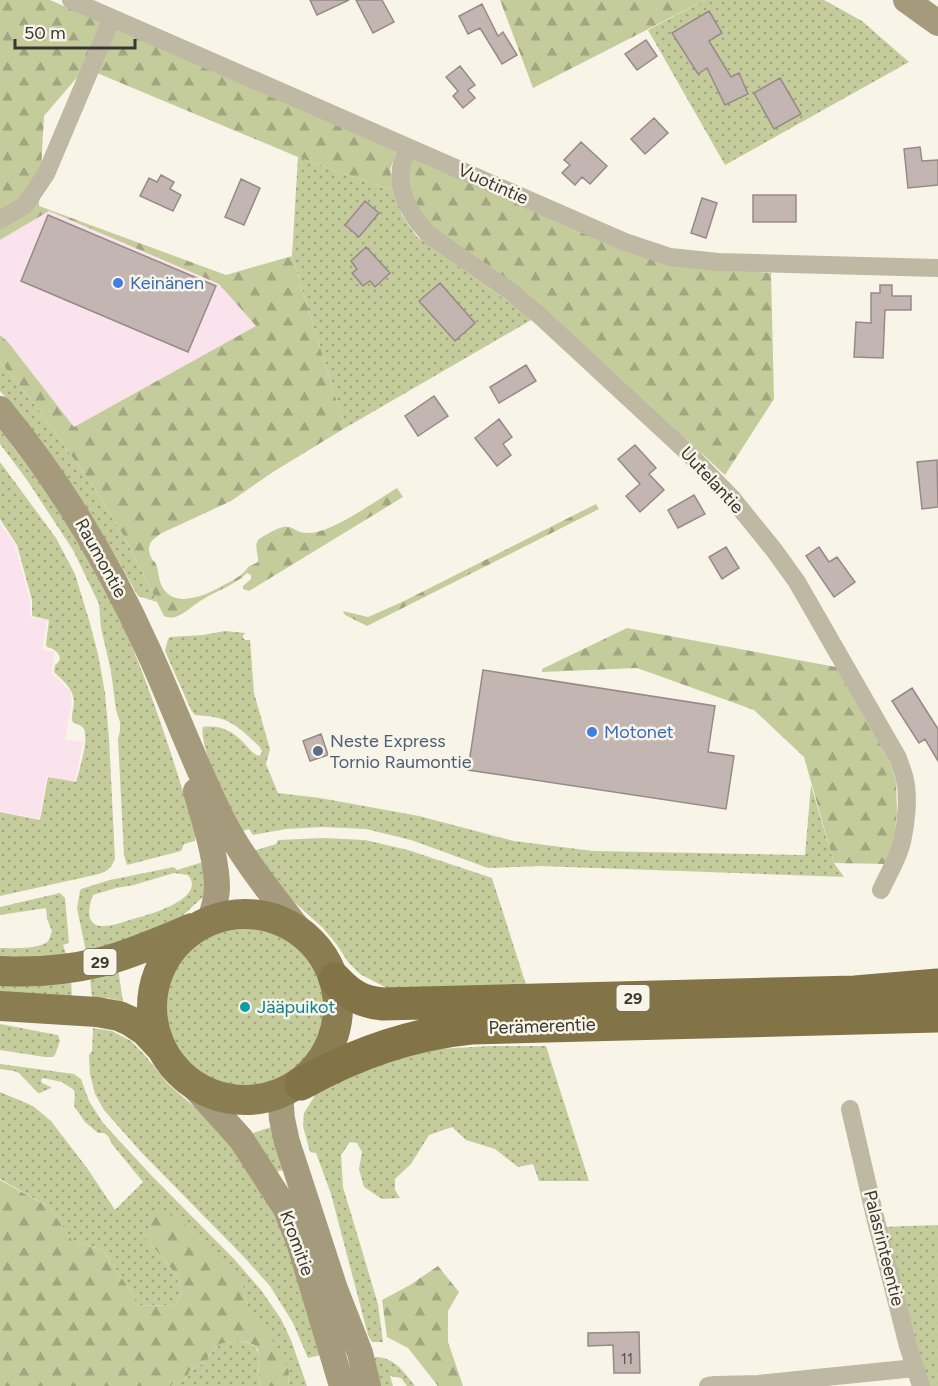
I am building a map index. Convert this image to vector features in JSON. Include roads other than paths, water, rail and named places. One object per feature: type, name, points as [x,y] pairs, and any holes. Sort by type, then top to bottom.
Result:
[{"type":"highway","name":"29","points":[[0,971],[25,972],[102,962],[224,915],[241,912],[256,913],[273,916],[297,927],[313,942],[325,958],[335,979],[336,1005],[328,1040],[318,1060],[291,1089],[259,1099],[239,1100],[196,1089],[175,1069],[160,1047],[145,1031],[119,1016],[96,1012],[0,1006]]},
{"type":"highway","name":"29","points":[[160,1047],[153,1019],[160,977],[182,942],[203,924]]},
{"type":"highway","name":"Perämerentie","points":[[335,979],[356,997],[369,1003],[383,1004],[855,992],[938,985]]},
{"type":"highway","name":"Perämerentie","points":[[291,1089],[366,1052],[450,1030],[938,1016]]},
{"type":"main road","points":[[906,0],[938,23]]},
{"type":"main road","name":"Raumontie","points":[[0,409],[27,444],[93,542],[135,623],[222,819],[246,859],[297,927]]},
{"type":"main road","name":"Raumontie","points":[[178,721],[216,866],[218,889],[216,901],[203,924]]},
{"type":"main road","name":"Kromitie","points":[[196,1089],[241,1139],[286,1209],[299,1242],[342,1386]]},
{"type":"main road","name":"Kromitie","points":[[291,1089],[282,1119],[287,1142],[335,1289],[360,1353],[368,1386]]},
{"type":"street","name":"Vuotintie","points":[[71,0],[625,242],[670,257],[718,262],[938,268]]},
{"type":"street","points":[[0,220],[25,205],[46,174],[112,18]]},
{"type":"street","name":"Uutelantie","points":[[409,148],[400,168],[402,192],[419,225],[429,235],[511,292],[539,315],[688,453],[731,497],[797,582],[898,758],[905,779],[906,813],[902,841],[896,859],[880,890]]},
{"type":"street","name":"Palasrinteentie","points":[[850,1109],[875,1217],[921,1386]]},
{"type":"street","points":[[708,1386],[758,1384],[915,1368]]},
{"type":"place","name":"Keinänen","points":[[118,283]]},
{"type":"place","name":"Motonet","points":[[592,732]]},
{"type":"place","name":"Neste Express Tornio Raumontie","points":[[318,751]]},
{"type":"place","name":"Jääpuikot","points":[[245,1007]]}]
